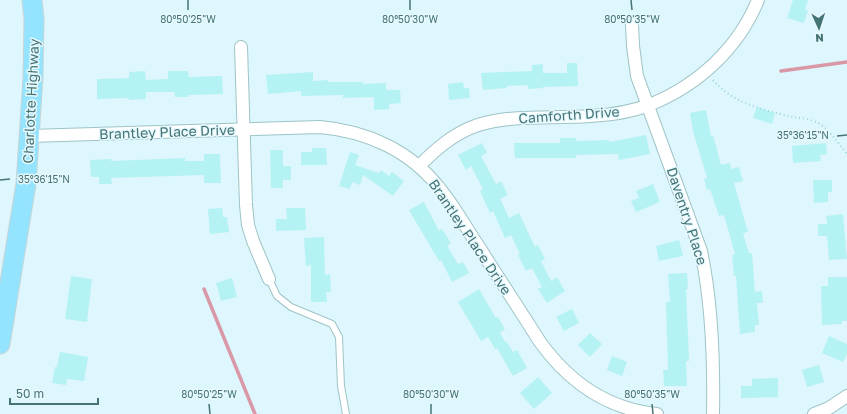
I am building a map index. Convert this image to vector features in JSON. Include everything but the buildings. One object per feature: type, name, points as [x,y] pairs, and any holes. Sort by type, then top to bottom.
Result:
[{"type":"main road","name":"Charlotte Highway","points":[[0,344],[26,184],[33,77],[34,19],[32,0]]},
{"type":"street","name":"Camforth Drive","points":[[419,166],[434,151],[451,138],[477,126],[493,121],[590,116],[633,110],[649,105],[674,93],[700,76],[723,55],[742,30],[758,0]]},
{"type":"street","name":"Daventry Place","points":[[632,24],[637,76],[649,105],[701,251],[706,272],[714,366],[713,414]]},
{"type":"street","points":[[241,47],[243,129],[248,225],[269,279]]},
{"type":"street","name":"Brantley Place Drive","points":[[30,136],[320,127],[358,133],[384,143],[419,166],[441,190],[540,342],[565,372],[581,386],[611,402],[644,413],[657,414]]},
{"type":"street","points":[[814,414],[829,408],[847,396]]},
{"type":"lane","points":[[269,279],[277,296],[290,307],[332,324],[338,337],[341,386],[346,414]]},
{"type":"path","points":[[706,71],[721,89],[739,101],[769,111],[816,122],[829,132],[847,154]]},
{"type":"waterway","points":[[781,71],[847,62]]},
{"type":"waterway","points":[[204,289],[255,414]]}]
